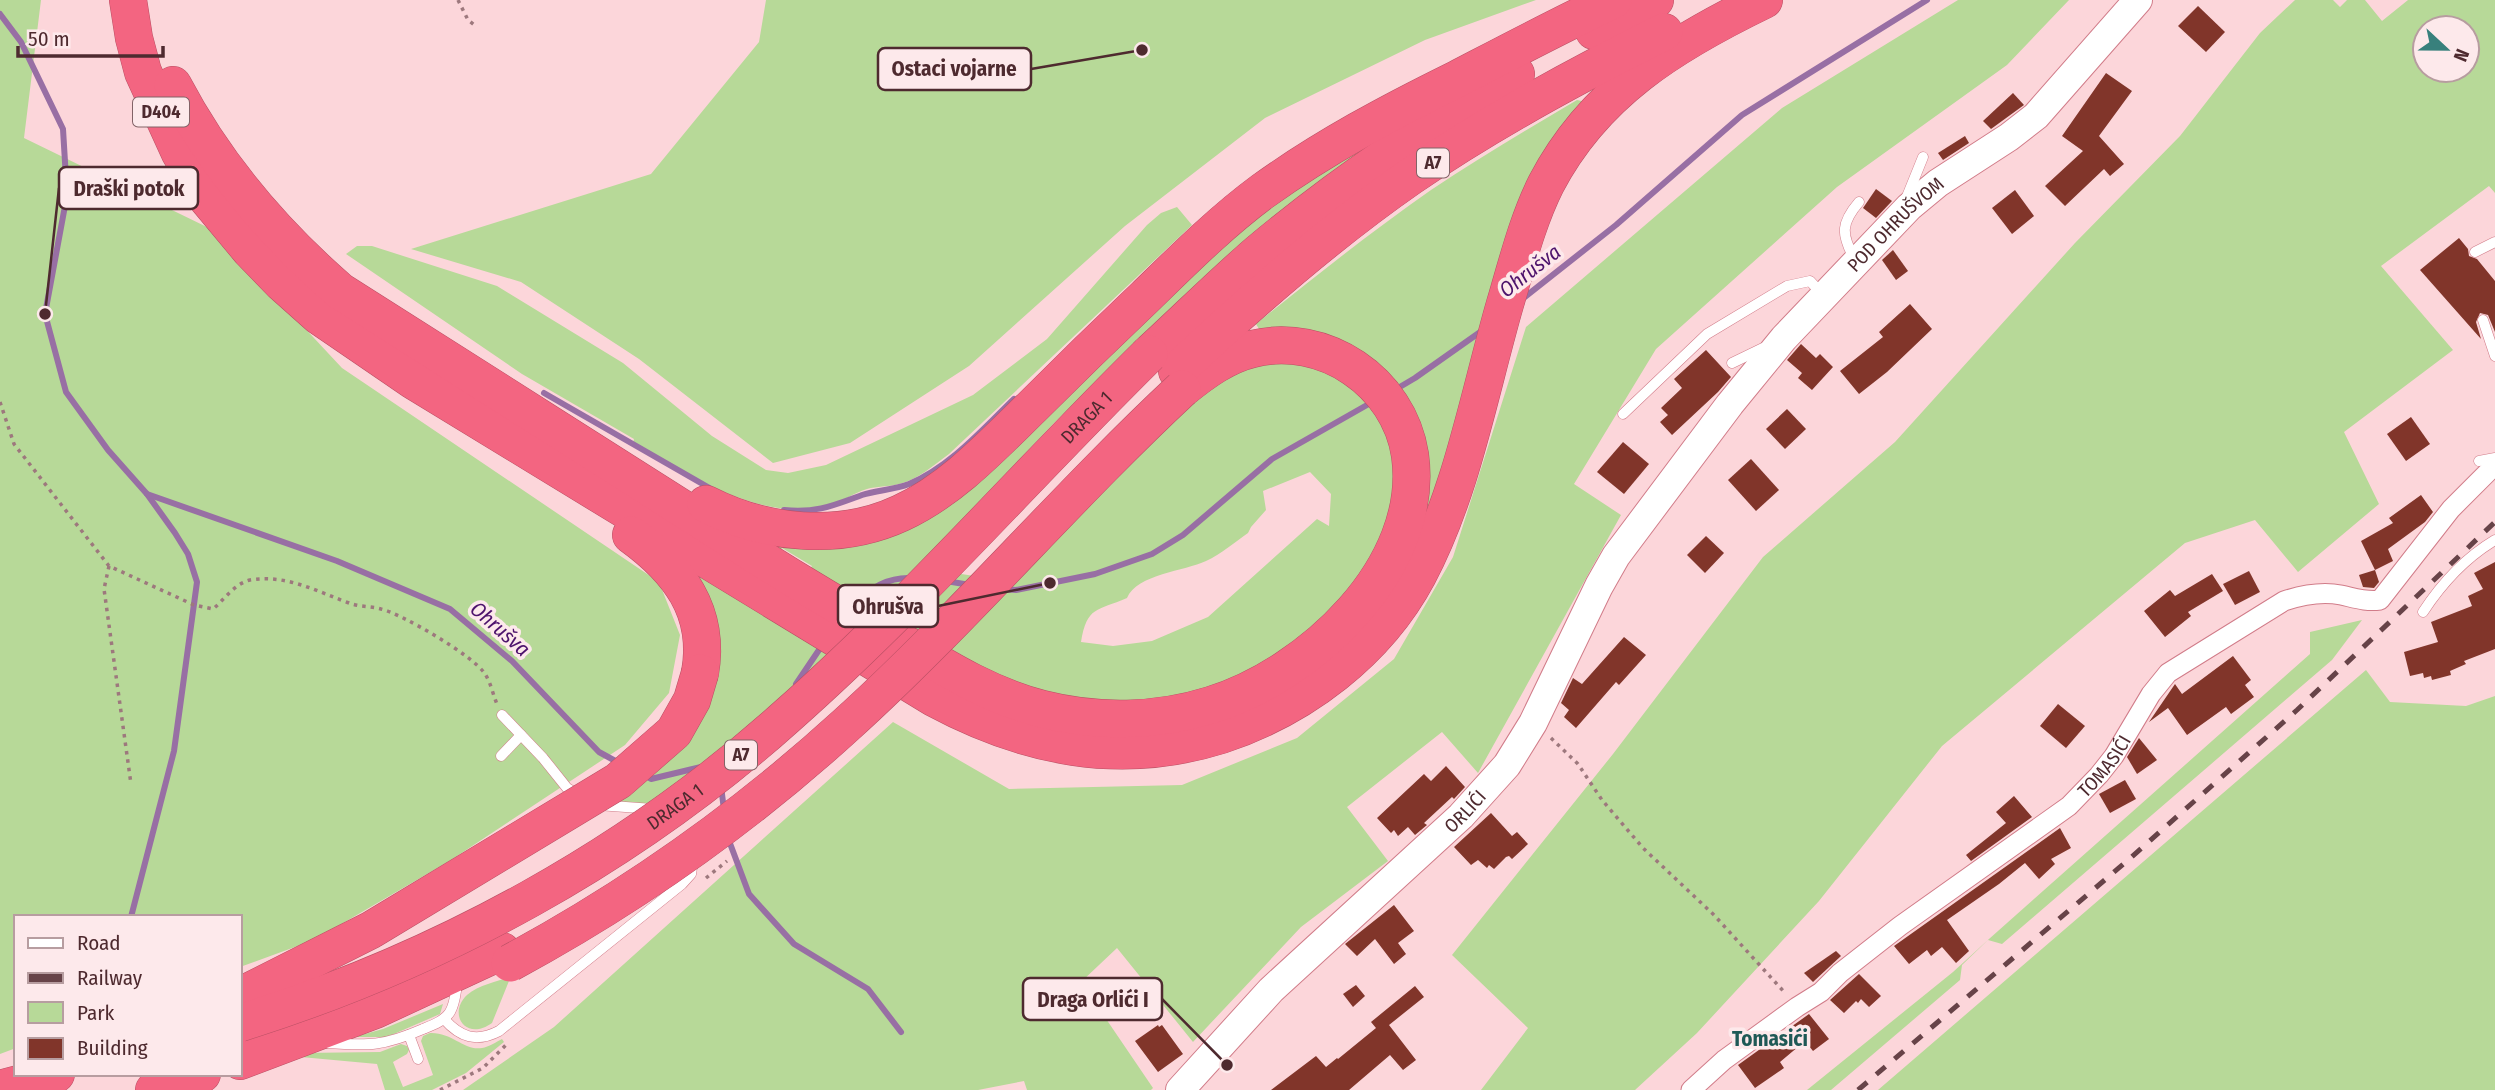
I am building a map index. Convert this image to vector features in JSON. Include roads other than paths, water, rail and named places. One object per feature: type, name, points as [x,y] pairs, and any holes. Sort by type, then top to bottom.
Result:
[{"type":"highway","name":"D404","points":[[128,0],[194,125],[230,202],[282,283],[329,304]]},
{"type":"highway","points":[[329,304],[347,291],[383,307],[718,511],[742,520],[792,531],[837,530],[873,523],[900,514],[936,495],[1017,422],[1222,224],[1289,173],[1408,103],[1613,0]]},
{"type":"highway","name":"A7","points":[[1167,373],[1257,254],[1340,188],[1459,107],[1571,42],[1656,0]]},
{"type":"highway","name":"A7","points":[[1167,373],[1339,231],[1409,178],[1541,97],[1631,48],[1729,0]]},
{"type":"highway","points":[[329,304],[414,381],[796,598],[942,685],[1001,696],[1042,709],[1084,717],[1127,720],[1169,716],[1210,706],[1250,691],[1287,670],[1340,626],[1360,602],[1401,570],[1441,523],[1458,475],[1531,219],[1560,160],[1608,99],[1636,74],[1705,30],[1764,0]]},
{"type":"highway","points":[[242,995],[371,930],[618,780],[674,732],[692,700],[703,657],[702,634],[694,604],[680,580],[649,549],[615,524],[369,370],[338,341],[329,304]]},
{"type":"highway","points":[[1167,373],[1202,373],[1220,362],[1263,346],[1300,347],[1337,358],[1371,380],[1394,410],[1409,451],[1411,472],[1401,570]]},
{"type":"highway","name":"DRAGA 1","points":[[506,957],[556,921],[694,832],[783,761],[889,663],[1167,373]]},
{"type":"highway","name":"DRAGA 1","points":[[242,1022],[305,1001],[435,948],[580,871],[657,820],[756,743],[1167,373]]},
{"type":"highway","points":[[300,1039],[388,1021],[422,1009],[450,1005],[506,957]]},
{"type":"highway","name":"A7","points":[[242,1060],[506,957]]},
{"type":"highway","points":[[8,1078],[32,1076]]},
{"type":"highway","points":[[154,1090],[196,1076]]},
{"type":"street","name":"POD OHRUŠVOM","points":[[1677,475],[1751,377],[1855,261],[1938,183],[2010,137],[2036,116],[2138,0]]},
{"type":"street","name":"TOMASIĆI","points":[[1690,1090],[1724,1060],[1821,992],[1840,973],[1900,926],[2069,806],[2106,766],[2151,694],[2168,673],[2284,601],[2301,595],[2338,594],[2358,600],[2381,600],[2487,463]]},
{"type":"street","name":"ORLIĆI","points":[[1180,1090],[1271,990],[1484,793],[1507,765],[1533,723],[1599,586],[1627,541],[1677,475]]},
{"type":"lane","points":[[1899,217],[1923,157]]},
{"type":"lane","points":[[1855,261],[1844,227],[1847,216],[1859,202]]},
{"type":"lane","points":[[2475,252],[2495,242]]},
{"type":"lane","points":[[1623,414],[1707,334],[1787,286],[1810,281],[1824,295]]},
{"type":"lane","points":[[2483,320],[2495,356]]},
{"type":"lane","points":[[1732,363],[1784,338]]},
{"type":"lane","points":[[2487,463],[2495,458]]},
{"type":"lane","points":[[2423,612],[2441,584],[2495,540]]},
{"type":"lane","points":[[2195,667],[2248,632],[2253,621]]},
{"type":"lane","points":[[502,715],[543,758],[567,789],[608,807],[656,810],[676,821]]},
{"type":"lane","points":[[501,757],[522,735]]},
{"type":"lane","points":[[300,1039],[387,1044],[409,1035],[450,1005],[460,1034],[484,1037],[499,1031],[689,877],[694,863],[686,836]]},
{"type":"lane","points":[[409,1035],[418,1059]]},
{"type":"waterway","name":"Ohrušva","points":[[1521,300],[1616,225],[1742,115],[1927,0]]},
{"type":"waterway","points":[[0,14],[21,42],[63,129],[67,195],[45,314],[66,392],[108,450],[147,494],[175,533],[188,554],[197,582],[174,751],[132,915]]},
{"type":"waterway","name":"Ohrušva","points":[[1393,391],[1483,330]]},
{"type":"waterway","points":[[544,393],[713,490]]},
{"type":"waterway","points":[[784,510],[824,508],[868,493],[897,488],[924,477],[952,458],[1014,399]]},
{"type":"waterway","name":"Ohrušva","points":[[1001,589],[1016,590],[1095,574],[1152,554],[1183,535],[1272,459],[1374,401]]},
{"type":"waterway","name":"Ohrušva","points":[[147,494],[337,561],[450,609],[512,661],[599,752],[619,763]]},
{"type":"waterway","name":"Ohrušva","points":[[856,603],[881,584],[895,579],[911,578]]},
{"type":"waterway","name":"Ohrušva","points":[[946,581],[970,585]]},
{"type":"waterway","name":"Ohrušva","points":[[796,684],[823,644]]},
{"type":"waterway","name":"Ohrušva","points":[[644,775],[651,779],[701,767]]},
{"type":"waterway","points":[[721,786],[724,810]]},
{"type":"waterway","points":[[728,838],[749,894],[794,944],[868,989],[901,1032]]},
{"type":"railway","points":[[1858,1090],[2127,861],[2297,710],[2495,522]]},
{"type":"place","name":"Ostaci vojarne","points":[[1142,50]]},
{"type":"place","name":"Draški potok","points":[[45,314]]},
{"type":"place","name":"Ohrušva","points":[[1050,583]]},
{"type":"place","name":"Draga Orlići I","points":[[1227,1065]]},
{"type":"district","name":"Tomasići","points":[[1770,1039]]}]
